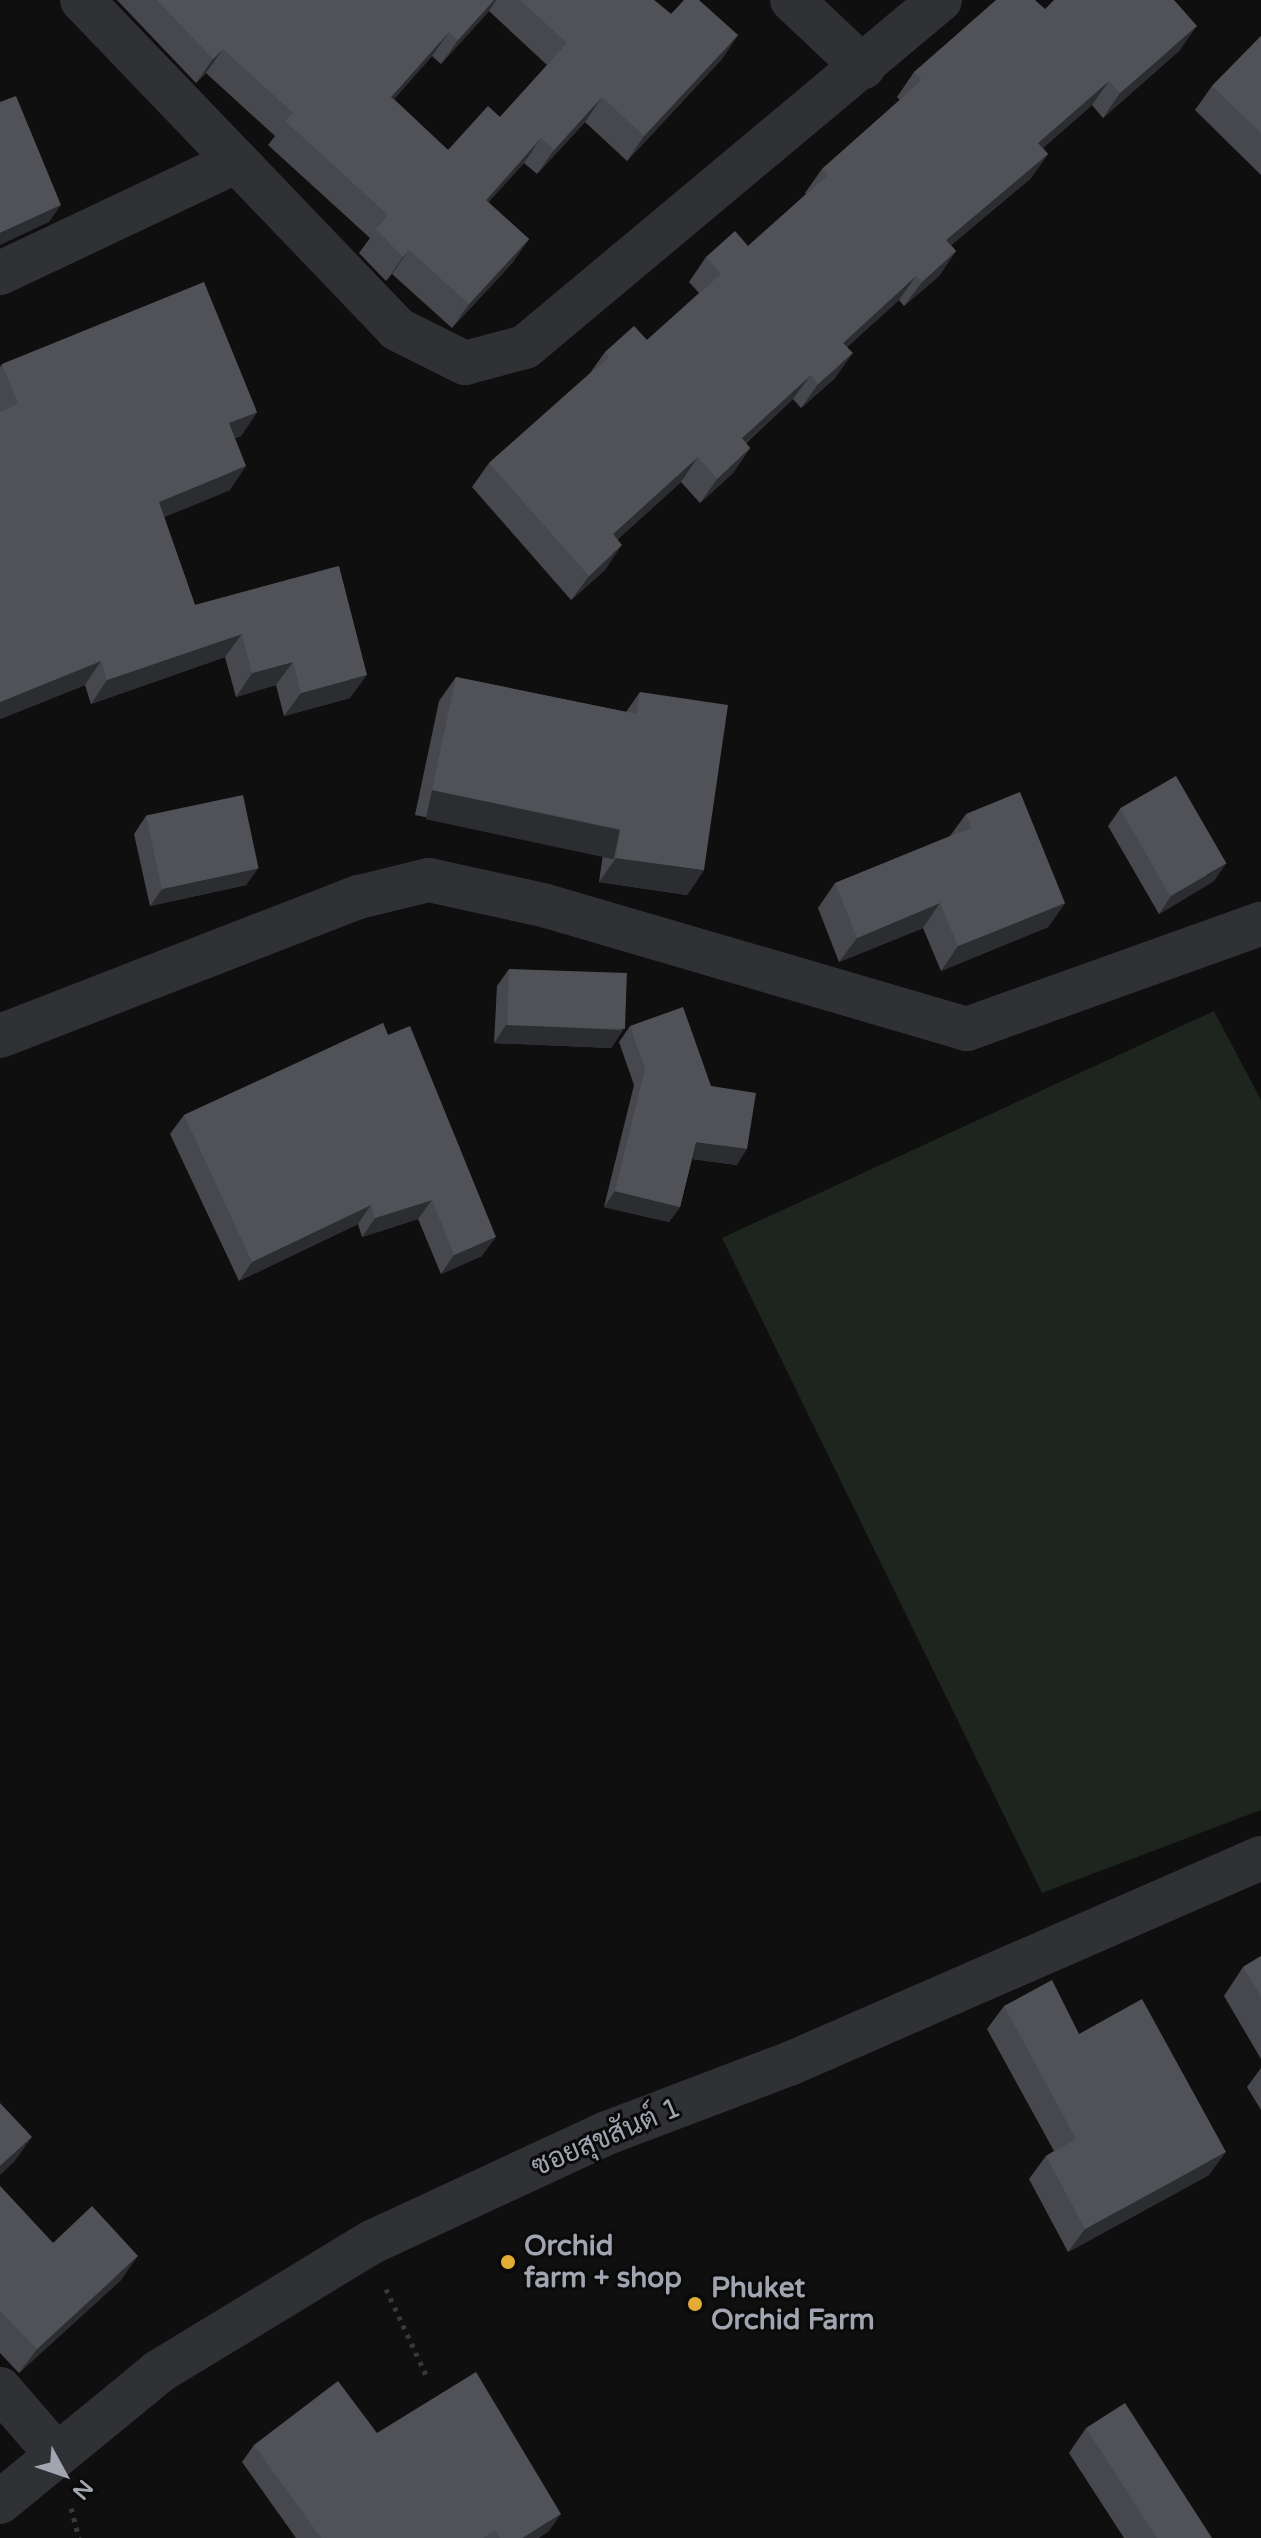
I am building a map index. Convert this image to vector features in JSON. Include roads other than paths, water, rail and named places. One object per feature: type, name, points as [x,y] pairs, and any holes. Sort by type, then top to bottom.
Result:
[{"type":"street","points":[[82,0],[397,329],[465,363],[525,347],[940,0]]},
{"type":"street","points":[[792,0],[863,67]]},
{"type":"street","points":[[0,273],[237,161]]},
{"type":"street","points":[[0,1036],[359,897],[429,880],[543,905],[967,1029],[1261,924]]},
{"type":"street","name":"ซอยสุขสันต์ 1","points":[[0,2502],[158,2372],[372,2242],[607,2133],[789,2064],[1261,1858]]},
{"type":"street","points":[[0,2389],[56,2454]]},
{"type":"place","name":"Orchid farm + shop","points":[[508,2262]]},
{"type":"place","name":"Phuket Orchid Farm","points":[[695,2304]]}]
